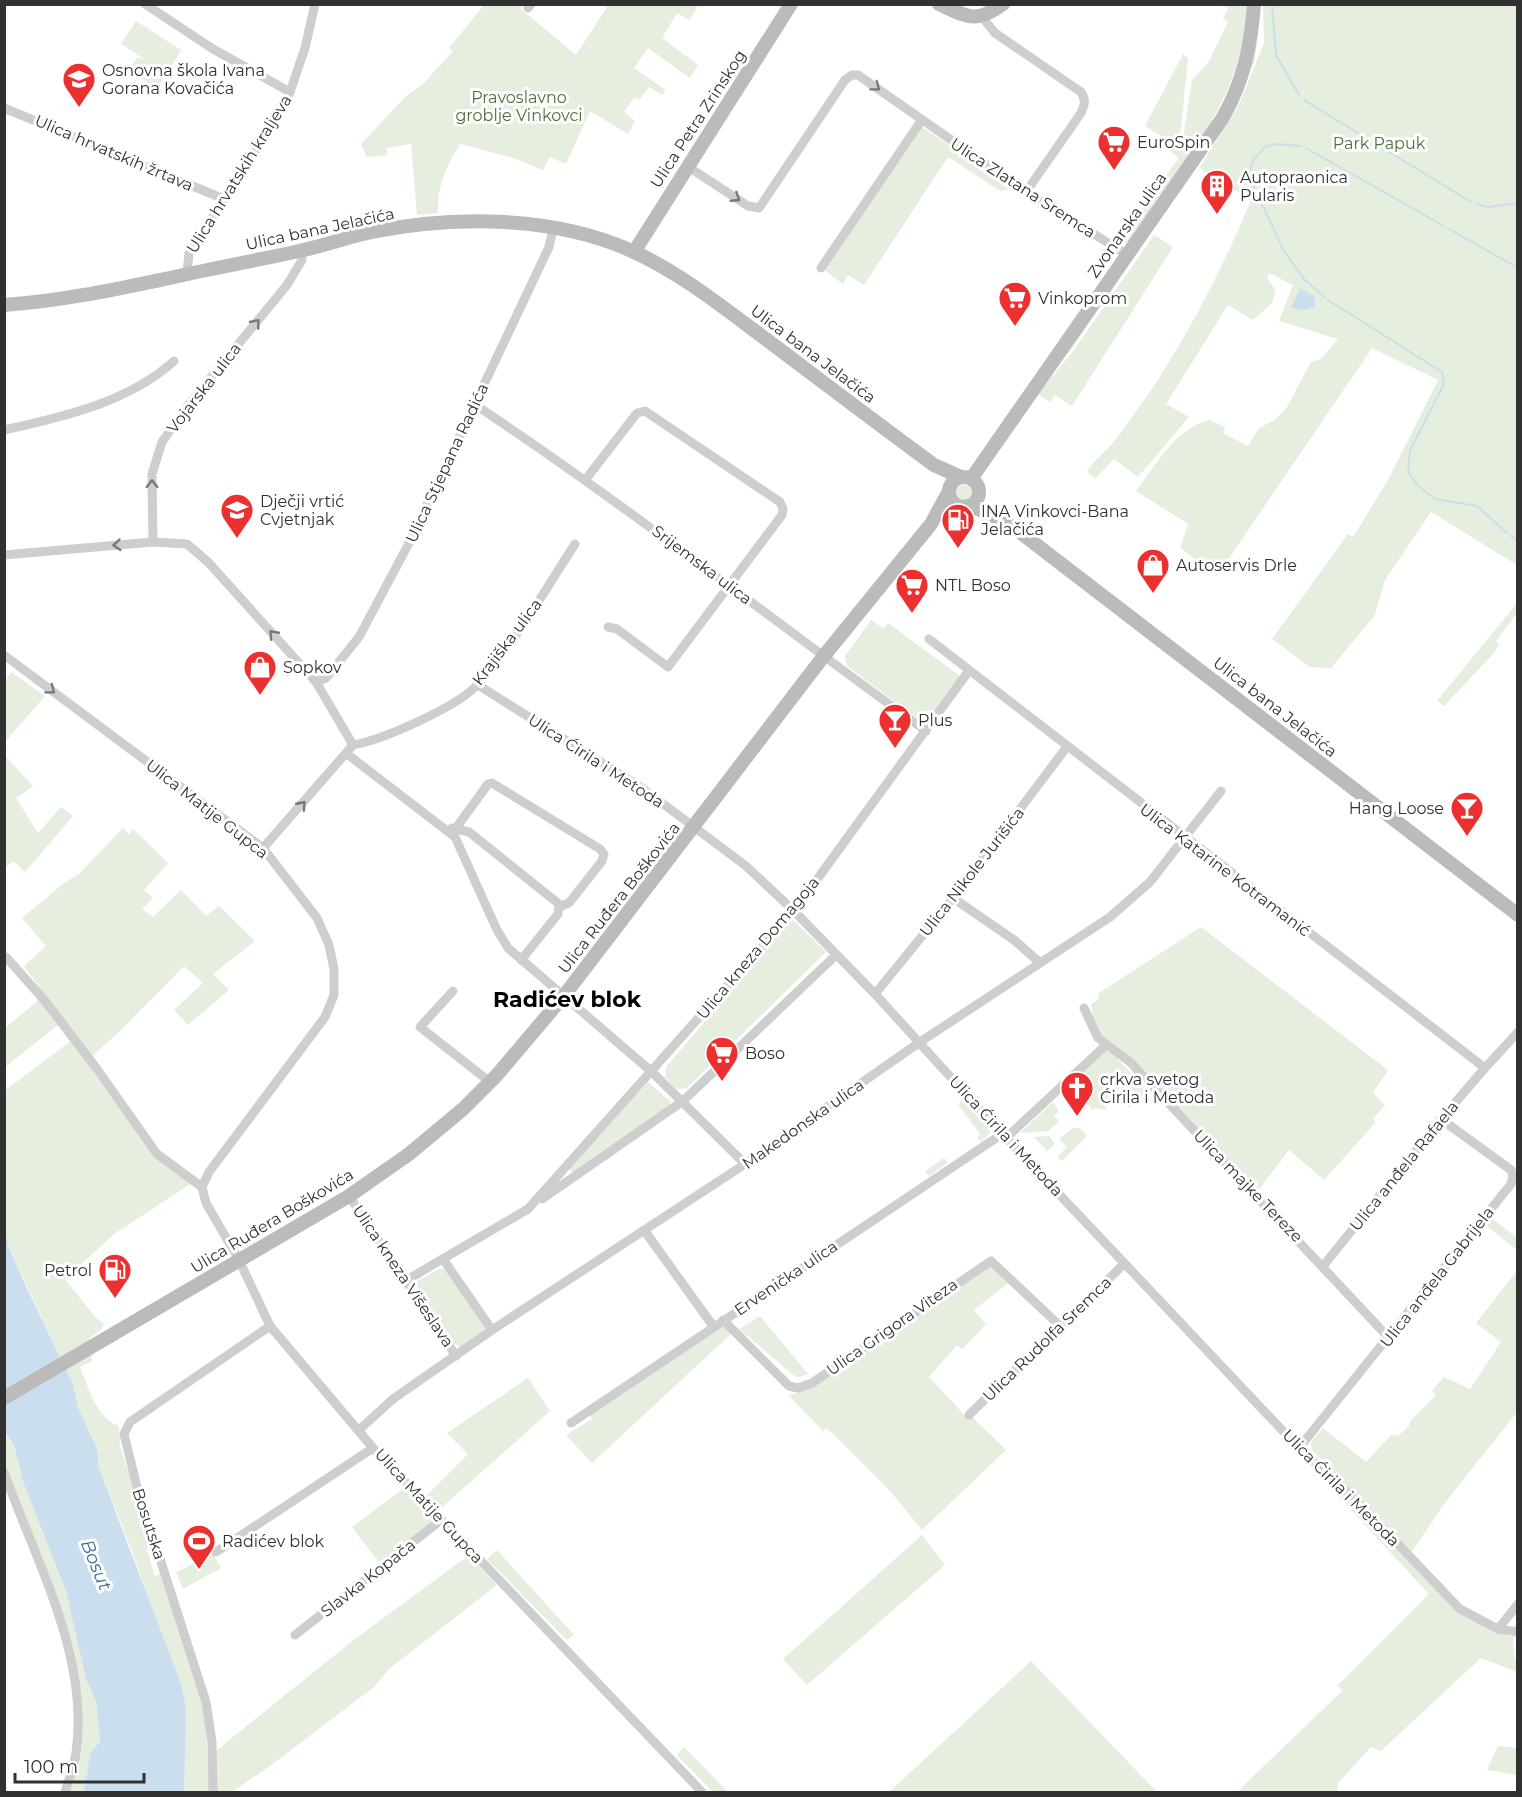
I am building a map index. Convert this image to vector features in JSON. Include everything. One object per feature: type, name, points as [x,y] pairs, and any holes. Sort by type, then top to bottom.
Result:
[{"type":"main road","name":"Ulica Petra Zrinskog","points":[[634,252],[791,4]]},
{"type":"main road","points":[[939,4],[964,16],[982,17],[1003,4]]},
{"type":"main road","name":"Zvonarska ulica","points":[[970,482],[1126,254],[1216,129],[1233,99],[1249,51],[1254,4]]},
{"type":"main road","name":"Ulica bana Jelačića","points":[[4,305],[63,299],[301,251],[373,232],[440,224],[519,224],[598,238],[634,252],[727,310],[934,465],[970,482],[1012,526],[1518,915]]},
{"type":"main road","name":"Ulica bana Jelačića","points":[[934,465],[950,489],[951,500],[984,511],[1012,526]]},
{"type":"main road","points":[[950,489],[970,482],[975,500],[965,506]]},
{"type":"main road","name":"Ulica Ruđera Boškovića","points":[[4,1398],[350,1196],[409,1154],[463,1109],[490,1082],[563,997],[823,657],[931,524],[950,489]]},
{"type":"main road","name":"Ulica Ruđera Boškovića","points":[[931,524],[965,506]]},
{"type":"street","points":[[145,4],[213,49],[290,92]]},
{"type":"street","name":"Ulica hrvatskih kraljeva","points":[[188,274],[189,253],[252,157],[290,92],[305,48],[315,4]]},
{"type":"street","points":[[982,17],[989,29],[1081,92],[1084,98],[1085,105],[1081,113],[1026,192]]},
{"type":"street","name":"Ulica Zlatana Sremca","points":[[687,166],[748,206],[759,208],[845,80],[852,75],[863,77],[921,121],[1026,192],[1126,254]]},
{"type":"street","name":"Ulica hrvatskih žrtava","points":[[4,108],[224,199]]},
{"type":"street","points":[[821,268],[921,121]]},
{"type":"street","name":"Ulica Stjepana Radića","points":[[316,682],[326,678],[359,637],[408,545],[545,255],[553,229]]},
{"type":"street","name":"Vojarska ulica","points":[[153,542],[152,474],[162,442],[189,404],[287,285],[302,260],[301,251]]},
{"type":"street","points":[[4,430],[121,396],[157,376],[174,360]]},
{"type":"street","name":"Srijemska ulica","points":[[474,404],[586,479],[823,657],[926,730]]},
{"type":"street","points":[[586,479],[637,413],[645,411],[780,502],[783,509],[782,515],[668,667],[617,629],[608,627]]},
{"type":"street","points":[[4,555],[153,542],[180,542],[193,549],[316,682],[350,749],[452,828],[469,832],[552,896],[559,907],[558,914],[521,960]]},
{"type":"street","name":"Krajiška ulica","points":[[350,749],[446,707],[478,685],[575,544]]},
{"type":"street","name":"Ulica Katarine Kotramanić","points":[[928,639],[1066,748],[1485,1068]]},
{"type":"street","name":"Ulica Matije Gupca","points":[[4,655],[263,848],[317,918],[329,945],[334,969],[334,995],[325,1017],[209,1172],[202,1187],[206,1203],[239,1260],[270,1326],[373,1448],[702,1792]]},
{"type":"street","name":"Ulica kneza Domagoja","points":[[528,1209],[794,910],[969,672]]},
{"type":"street","name":"Ulica Ćirila i Metoda","points":[[478,685],[642,788],[746,866],[794,910],[875,994],[1004,1136],[1299,1448],[1353,1497],[1460,1609],[1498,1629],[1518,1632]]},
{"type":"street","name":"Ulica Nikole Jurišića","points":[[875,994],[953,898],[1066,748]]},
{"type":"street","points":[[263,848],[350,749]]},
{"type":"street","points":[[452,828],[488,784],[492,783],[600,849],[604,854],[602,861],[569,903],[559,907]]},
{"type":"street","name":"Makedonska ulica","points":[[359,1430],[393,1399],[492,1330],[745,1164],[920,1042],[1110,917],[1150,882],[1221,791]]},
{"type":"street","points":[[452,828],[501,939],[563,997],[652,1072],[745,1164]]},
{"type":"street","points":[[953,898],[1005,933],[1039,962]]},
{"type":"street","name":"Ulica kneza Domagoja","points":[[405,1281],[528,1209],[683,1101],[836,955]]},
{"type":"street","points":[[6,957],[45,1001],[157,1154],[202,1187]]},
{"type":"street","points":[[453,991],[420,1027],[490,1082]]},
{"type":"street","name":"Ulica majke Tereze","points":[[1084,1008],[1093,1030],[1106,1045],[1130,1062],[1324,1265],[1389,1338]]},
{"type":"street","points":[[1485,1068],[1518,1032]]},
{"type":"street","name":"Ervenička ulica","points":[[570,1423],[713,1326],[1004,1136],[1106,1045]]},
{"type":"street","name":"Ulica anđela Rafaela","points":[[1324,1265],[1485,1068]]},
{"type":"street","name":"Ulica anđela Gabrijela","points":[[1299,1448],[1511,1184],[1513,1176],[1511,1170],[1441,1119]]},
{"type":"street","name":"Ulica kneza Višeslava","points":[[350,1196],[456,1356]]},
{"type":"street","points":[[644,1230],[713,1326]]},
{"type":"street","points":[[443,1259],[492,1330]]},
{"type":"street","name":"Ulica Grigora Viteza","points":[[723,1320],[789,1386],[798,1388],[812,1383],[991,1261],[1060,1326]]},
{"type":"street","name":"Ulica Rudolfa Sremca","points":[[969,1415],[1124,1264]]},
{"type":"street","name":"Bosutska","points":[[213,1792],[212,1742],[206,1701],[124,1445],[124,1434],[130,1422],[270,1326]]},
{"type":"street","points":[[216,1552],[373,1448]]},
{"type":"street","points":[[4,1472],[62,1626],[69,1658],[74,1685],[77,1734],[75,1754],[65,1792]]},
{"type":"street","name":"Slavka Kopača","points":[[295,1635],[441,1520]]},
{"type":"street","points":[[1498,1629],[1518,1604]]},
{"type":"green space","name":"Pravoslavno groblje Vinkovci","points":[[485,4],[523,5],[521,9],[576,55],[608,5],[698,5],[690,20],[677,13],[662,38],[698,65],[690,78],[648,48],[634,68],[666,90],[662,95],[649,87],[639,100],[634,98],[624,112],[635,121],[628,134],[590,111],[566,164],[550,157],[543,170],[513,158],[460,144],[443,177],[438,213],[417,215],[411,144],[386,148],[388,155],[367,157],[361,144],[407,95],[422,85],[453,51],[449,48]]},
{"type":"green space","points":[[1224,5],[1247,5],[1243,39],[1235,70],[1222,101],[1188,159],[1129,241],[1120,245],[1113,242],[1116,236],[1123,233],[1179,158],[1166,148],[1182,144],[1192,80],[1208,63],[1228,22],[1223,19],[1228,8]]},
{"type":"green space","points":[[1258,5],[1261,5],[1255,59],[1236,108],[1073,347],[1050,373],[1223,123]]},
{"type":"green space","name":"Park Papuk","points":[[1263,5],[1517,5],[1517,565],[1431,512],[1385,580],[1375,615],[1331,668],[1310,667],[1272,639],[1348,534],[1353,537],[1388,480],[1438,380],[1372,348],[1217,576],[1180,548],[1188,524],[1136,491],[1168,448],[1197,424],[1209,420],[1225,427],[1223,433],[1248,446],[1259,428],[1275,420],[1287,407],[1311,362],[1321,359],[1338,339],[1279,321],[1293,285],[1269,273],[1267,278],[1276,291],[1272,303],[1253,320],[1228,305],[1166,404],[1189,417],[1138,477],[1114,459],[1095,479],[1087,471],[1112,444],[1133,416],[1172,357],[1206,296],[1251,200],[1199,168],[1238,107],[1264,43]]},
{"type":"green space","points":[[136,21],[181,50],[158,88],[128,71],[138,57],[147,61],[121,44]]},
{"type":"green space","points":[[1183,54],[1188,59],[1180,136],[1171,142],[1145,126]]},
{"type":"green space","points":[[922,127],[1015,189],[1000,191],[948,157],[864,285],[848,275],[843,284],[824,270]]},
{"type":"green space","points":[[1154,235],[1173,247],[1072,406],[1055,395],[1051,402],[1037,394],[1071,354]]},
{"type":"green space","points":[[964,485],[970,487],[972,493],[970,499],[964,501],[958,499],[956,493],[958,487]]},
{"type":"green space","points":[[1517,603],[1517,613],[1496,641],[1499,645],[1493,654],[1444,706],[1437,701]]},
{"type":"green space","points":[[871,620],[884,629],[888,623],[960,676],[930,717],[924,720],[915,717],[846,665],[845,656]]},
{"type":"green space","points":[[11,672],[45,696],[5,742],[5,682]]},
{"type":"green space","points":[[5,756],[33,786],[16,798],[38,833],[61,807],[73,816],[25,872],[13,861],[5,868]]},
{"type":"green space","points":[[123,828],[129,835],[133,829],[168,863],[144,890],[153,898],[142,909],[153,917],[181,890],[206,916],[219,906],[255,941],[213,974],[229,990],[188,1025],[174,1010],[203,983],[184,966],[90,1058],[24,966],[46,946],[22,918],[64,883],[79,874]]},
{"type":"green space","points":[[792,919],[826,952],[687,1088],[676,1089],[665,1077],[666,1067]]},
{"type":"green space","points":[[1201,927],[1388,1070],[1373,1093],[1385,1105],[1373,1119],[1376,1122],[1324,1180],[1289,1150],[1257,1192],[1105,1040],[1094,1026],[1091,1004],[1098,1000],[1099,993]]},
{"type":"green space","points":[[40,999],[58,1025],[5,1067],[5,1028]]},
{"type":"green space","points":[[71,1041],[156,1158],[192,1183],[114,1234],[65,1279],[95,1317],[104,1324],[101,1330],[89,1338],[92,1361],[80,1367],[99,1409],[111,1422],[119,1426],[120,1446],[152,1545],[147,1550],[155,1576],[160,1574],[196,1679],[205,1717],[210,1792],[183,1792],[186,1708],[132,1551],[99,1468],[97,1449],[78,1407],[73,1384],[9,1248],[4,1229],[4,1091]]},
{"type":"green space","points":[[1105,1051],[1111,1052],[1131,1073],[1104,1110],[1095,1108],[1093,1110],[1084,1100],[1080,1104],[1075,1103],[1063,1090],[1071,1082],[1075,1082],[1075,1078]]},
{"type":"green space","points":[[1137,1079],[1147,1091],[1129,1108],[1120,1099],[1131,1089],[1129,1088]]},
{"type":"green space","points":[[648,1082],[670,1101],[670,1107],[574,1173],[571,1172],[570,1167]]},
{"type":"green space","points":[[963,1100],[991,1132],[981,1142],[977,1137],[980,1134],[958,1104]]},
{"type":"green space","points":[[1053,1102],[1059,1111],[1054,1116],[1059,1122],[1048,1131],[1020,1133]]},
{"type":"green space","points":[[1073,1128],[1080,1128],[1087,1136],[1062,1161],[1057,1157],[1067,1147],[1059,1139]]},
{"type":"green space","points":[[1050,1136],[1055,1144],[1047,1151],[1034,1137]]},
{"type":"green space","points":[[944,1158],[948,1163],[929,1176],[925,1171]]},
{"type":"green space","points":[[1489,1216],[1517,1238],[1517,1250],[1483,1223]]},
{"type":"green space","points":[[992,1265],[1011,1281],[974,1310],[986,1325],[962,1349],[957,1345],[929,1377],[969,1420],[972,1417],[1006,1450],[922,1530],[891,1492],[833,1434],[826,1428],[823,1431],[789,1396],[815,1385]]},
{"type":"green space","points":[[438,1269],[445,1269],[485,1326],[484,1330],[461,1347],[454,1344],[415,1285],[416,1282]]},
{"type":"green space","points":[[1517,1271],[1517,1412],[1444,1504],[1411,1553],[1319,1458],[1312,1450],[1311,1442],[1323,1428],[1366,1462],[1392,1434],[1398,1436],[1409,1426],[1410,1421],[1436,1395],[1432,1390],[1444,1377],[1470,1389],[1501,1342],[1476,1323]]},
{"type":"green space","points":[[760,1316],[808,1374],[797,1378],[739,1329]]},
{"type":"green space","points":[[721,1326],[732,1333],[592,1463],[566,1435],[592,1419],[589,1414]]},
{"type":"green space","points":[[528,1378],[550,1411],[440,1509],[426,1496],[468,1454],[447,1433]]},
{"type":"green space","points":[[4,1432],[14,1445],[23,1482],[66,1591],[86,1679],[96,1702],[100,1741],[90,1754],[84,1792],[68,1792],[78,1689],[5,1463]]},
{"type":"green space","points":[[404,1488],[435,1521],[380,1564],[352,1527]]},
{"type":"green space","points":[[1342,1491],[1449,1602],[1479,1623],[1514,1637],[1517,1672],[1481,1658],[1381,1751],[1371,1747],[1338,1783],[1338,1792],[1237,1792],[1342,1691],[1338,1685],[1429,1594],[1337,1495]]},
{"type":"green space","points":[[922,1535],[945,1565],[807,1685],[783,1659]]},
{"type":"green space","points":[[497,1550],[574,1635],[567,1640],[487,1559]]},
{"type":"green space","name":"Radićev blok","points":[[213,1554],[221,1568],[183,1589],[176,1572]]},
{"type":"green space","points":[[469,1555],[497,1585],[389,1669],[374,1687],[270,1766],[232,1792],[217,1792],[215,1753],[218,1749],[355,1639]]},
{"type":"green space","points":[[1031,1661],[1157,1792],[889,1792]]},
{"type":"green space","points":[[1498,1746],[1517,1748],[1517,1775],[1487,1770]]},
{"type":"green space","points":[[684,1747],[728,1792],[713,1792],[677,1755]]},
{"type":"water","points":[[1300,288],[1315,297],[1315,307],[1304,310],[1291,308]]},
{"type":"water","name":"Bosut","points":[[4,1229],[9,1248],[73,1384],[78,1407],[97,1449],[99,1468],[181,1684],[186,1708],[184,1792],[84,1792],[90,1754],[100,1741],[96,1702],[86,1679],[66,1591],[23,1482],[14,1445],[5,1432]]},
{"type":"waterway","points":[[1272,4],[1276,55],[1299,95]]},
{"type":"waterway","points":[[1304,100],[1471,202]]},
{"type":"waterway","points":[[1301,146],[1277,144],[1265,147],[1253,160],[1249,177],[1284,251],[1305,280],[1324,297]]},
{"type":"waterway","points":[[1306,148],[1444,226]]},
{"type":"waterway","points":[[1476,204],[1488,207],[1518,203]]},
{"type":"waterway","points":[[1449,229],[1518,268]]},
{"type":"waterway","points":[[1328,300],[1442,372],[1444,384],[1410,450],[1408,467],[1410,475],[1418,486],[1435,499],[1477,506],[1507,533]]},
{"type":"waterway","points":[[1511,536],[1518,542]]},
{"type":"place","name":"Osnovna škola Ivana Gorana Kovačića","points":[[79,108]]},
{"type":"place","name":"EuroSpin","points":[[1114,171]]},
{"type":"place","name":"Autopraonica Pularis","points":[[1217,215]]},
{"type":"place","name":"Vinkoprom","points":[[1015,327]]},
{"type":"place","name":"Dječji vrtić Cvjetnjak","points":[[237,539]]},
{"type":"place","name":"INA Vinkovci-Bana Jelačića","points":[[958,549]]},
{"type":"place","name":"Autoservis Drle","points":[[1153,594]]},
{"type":"place","name":"NTL Boso","points":[[912,614]]},
{"type":"place","name":"Sopkov","points":[[260,696]]},
{"type":"place","name":"Plus","points":[[895,749]]},
{"type":"place","name":"Hang Loose","points":[[1467,837]]},
{"type":"place","name":"Boso","points":[[722,1082]]},
{"type":"place","name":"crkva svetog Ćirila i Metoda","points":[[1077,1117]]},
{"type":"place","name":"Petrol","points":[[115,1299]]},
{"type":"place","name":"Radićev blok","points":[[199,1570]]},
{"type":"district","name":"Radićev blok","points":[[567,999]]}]
